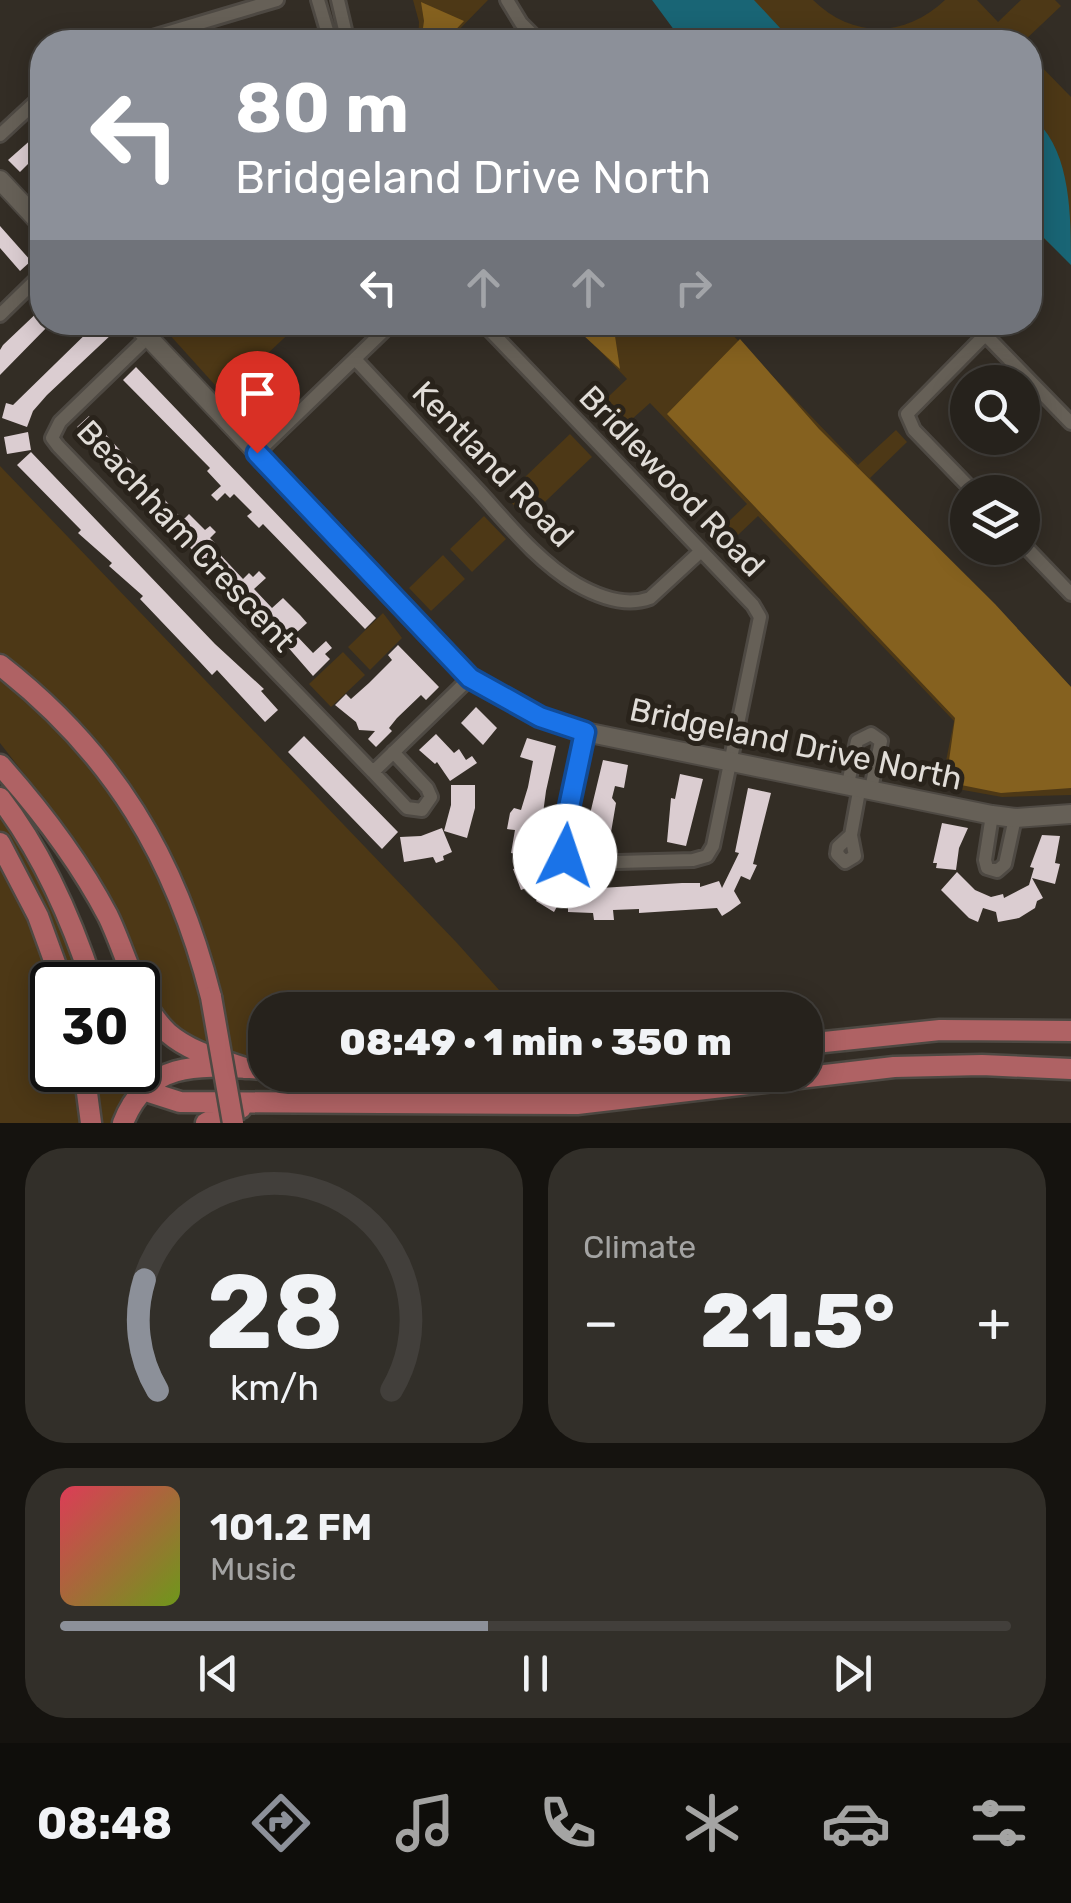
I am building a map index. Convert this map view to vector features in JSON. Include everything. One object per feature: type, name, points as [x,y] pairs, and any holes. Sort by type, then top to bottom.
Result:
[{"type":"main road","points":[[0,665],[82,741],[134,808],[164,861],[181,899],[211,996],[233,1123]]},
{"type":"main road","points":[[0,765],[48,822],[83,873],[156,1019],[172,1036],[193,1049],[248,1067]]},
{"type":"main road","points":[[0,798],[47,876],[83,962]]},
{"type":"main road","points":[[0,843],[38,916],[55,962]]},
{"type":"main road","points":[[823,1042],[940,1030],[1071,1031]]},
{"type":"main road","points":[[153,1092],[180,1102],[577,1104],[894,1067],[982,1065],[1071,1070]]},
{"type":"main road","points":[[160,1080],[179,1068],[248,1069]]},
{"type":"main road","points":[[87,1092],[91,1123]]},
{"type":"main road","points":[[123,1123],[142,1092]]},
{"type":"main road","points":[[206,1123],[257,1103]]},
{"type":"street","points":[[176,30],[276,0]]},
{"type":"street","points":[[318,0],[327,30]]},
{"type":"street","points":[[338,0],[346,30]]},
{"type":"street","points":[[507,0],[531,30]]},
{"type":"street","points":[[0,135],[30,107]]},
{"type":"street","points":[[0,180],[30,212]]},
{"type":"street","points":[[0,314],[30,285]]},
{"type":"street","points":[[257,453],[380,335]]},
{"type":"street","name":"Bridlewood Road","points":[[494,335],[753,604],[760,617],[731,761]]},
{"type":"street","points":[[958,475],[914,430],[908,414],[986,336],[1071,423]]},
{"type":"street","name":"Bridgeland Drive North","points":[[148,337],[470,678],[540,717],[585,732],[992,815],[1014,818],[1071,814]]},
{"type":"street","name":"Beachham Crescent","points":[[148,337],[60,422],[52,438],[408,808],[422,810],[431,797],[427,788],[393,752]]},
{"type":"street","name":"Kentland Road","points":[[355,359],[544,560],[574,583],[605,596],[643,601],[701,550]]},
{"type":"street","points":[[1040,562],[1071,594]]},
{"type":"street","points":[[373,772],[470,678]]},
{"type":"street","points":[[585,732],[562,840],[565,856],[571,862],[693,860],[707,856],[713,846],[731,761]]},
{"type":"street","points":[[851,835],[860,786]]},
{"type":"street","points":[[992,815],[985,860],[987,868],[998,872],[1005,864],[1014,818]]},
{"type":"shaded area","points":[[413,0],[488,0],[459,30],[419,30]]},
{"type":"shaded area","points":[[653,0],[813,0],[845,22],[879,29],[913,22],[945,0],[977,0],[998,22],[1021,0],[1055,0],[1061,6],[1036,30],[677,30]]},
{"type":"shaded area","points":[[421,2],[464,21],[455,30],[423,30]]},
{"type":"shaded area","points":[[1042,67],[1071,97],[1071,263],[1042,237]]},
{"type":"shaded area","points":[[170,335],[287,335],[224,395]]},
{"type":"shaded area","points":[[583,335],[615,335],[620,369]]},
{"type":"shaded area","points":[[585,335],[733,335],[858,465],[896,430],[907,442],[870,478],[1071,687],[1071,795],[1002,797],[941,786],[954,721],[758,516],[721,551],[710,539],[747,504],[650,403],[612,437],[590,414],[627,379]]},
{"type":"shaded area","points":[[740,339],[819,429],[950,559],[950,565],[956,565],[995,604],[1071,687],[1071,788],[1001,793],[946,782],[955,718],[667,414]]},
{"type":"shaded area","points":[[570,434],[592,457],[527,519],[505,496]]},
{"type":"shaded area","points":[[0,466],[501,992],[248,992],[248,1056],[217,1053],[163,1023],[160,962],[136,962],[70,833],[0,743]]},
{"type":"shaded area","points":[[484,516],[506,539],[472,572],[450,549]]},
{"type":"shaded area","points":[[443,555],[465,579],[431,611],[409,588]]},
{"type":"shaded area","points":[[383,613],[402,638],[370,670],[348,647]]},
{"type":"shaded area","points":[[343,652],[365,675],[331,707],[309,684]]},
{"type":"shaded area","points":[[0,807],[33,857],[76,962],[60,962],[20,866],[0,831]]},
{"type":"shaded area","points":[[0,862],[30,919],[44,962],[30,962],[30,1092],[80,1092],[84,1123],[0,1123]]},
{"type":"shaded area","points":[[94,1092],[127,1092],[115,1123],[98,1123]]},
{"type":"water","points":[[652,0],[754,0],[782,30],[674,30]]},
{"type":"water","points":[[1042,126],[1054,145],[1066,182],[1071,265],[1042,236]]},
{"type":"building","points":[[30,141],[30,162],[20,172],[8,160]]},
{"type":"building","points":[[0,226],[30,262],[20,271],[0,248]]},
{"type":"building","points":[[30,319],[30,335],[39,335],[0,375],[3,345]]},
{"type":"building","points":[[85,335],[111,335],[47,395],[33,411],[27,427],[2,418],[6,403],[13,405]]},
{"type":"building","points":[[136,367],[376,618],[365,629],[263,524],[259,528],[247,516],[252,512],[234,494],[230,498],[225,493],[217,501],[211,495],[221,486],[207,471],[210,468],[123,380]]},
{"type":"building","points":[[253,390],[269,407],[254,422],[237,405]]},
{"type":"building","points":[[89,416],[183,520],[189,514],[205,530],[210,526],[216,532],[210,538],[215,543],[212,546],[243,579],[259,571],[266,578],[254,589],[272,608],[283,598],[300,615],[307,623],[295,634],[313,653],[326,641],[332,648],[325,654],[330,659],[313,676],[77,427]]},
{"type":"building","points":[[28,432],[31,450],[7,454],[4,437]]},
{"type":"building","points":[[31,452],[215,644],[264,689],[261,691],[278,710],[265,722],[217,670],[212,675],[140,599],[143,596],[109,566],[112,563],[78,533],[81,530],[17,465]]},
{"type":"building","points":[[398,645],[439,687],[426,700],[421,695],[397,718],[389,728],[392,731],[376,747],[368,739],[375,731],[359,730],[356,722],[335,705],[346,694],[351,699],[369,683],[392,660],[388,655]]},
{"type":"building","points":[[476,707],[497,728],[483,745],[461,723]]},
{"type":"building","points":[[436,734],[454,753],[459,749],[466,760],[472,756],[477,763],[450,781],[437,762],[419,750]]},
{"type":"building","points":[[304,736],[398,832],[382,849],[288,752]]},
{"type":"building","points":[[527,738],[556,746],[537,858],[511,853],[515,830],[507,829],[510,813],[514,808],[521,810],[528,787],[533,761],[520,757]]},
{"type":"building","points":[[603,760],[628,765],[624,788],[615,786],[612,798],[616,803],[609,844],[584,839]]},
{"type":"building","points":[[680,774],[703,779],[686,846],[667,842],[671,798],[675,799]]},
{"type":"building","points":[[451,785],[475,785],[475,808],[467,838],[444,831],[451,805]]},
{"type":"building","points":[[748,788],[771,793],[753,864],[757,865],[750,880],[741,876],[734,891],[741,903],[730,911],[722,916],[717,908],[639,913],[639,909],[613,910],[614,920],[594,920],[593,913],[568,912],[568,890],[682,883],[700,883],[700,887],[719,881],[722,888],[739,853],[735,852]]},
{"type":"building","points":[[942,823],[968,828],[959,848],[956,870],[936,868],[937,863],[933,863]]},
{"type":"building","points":[[442,828],[452,852],[443,856],[444,860],[436,863],[433,857],[404,862],[400,837],[421,836]]},
{"type":"building","points":[[1042,835],[1060,836],[1055,884],[1032,878],[1043,898],[1019,918],[998,922],[996,912],[983,908],[978,922],[941,890],[957,872],[975,890],[991,897],[1003,894],[1004,898],[1029,885],[1034,868],[1030,867]]},
{"type":"building","points":[[536,860],[544,881],[521,890],[513,869]]},
{"type":"building","points":[[547,881],[565,892],[554,912],[536,901]]},
{"type":"route","points":[[257,453],[470,678],[540,717],[585,732],[566,815],[562,840],[565,856]]}]
